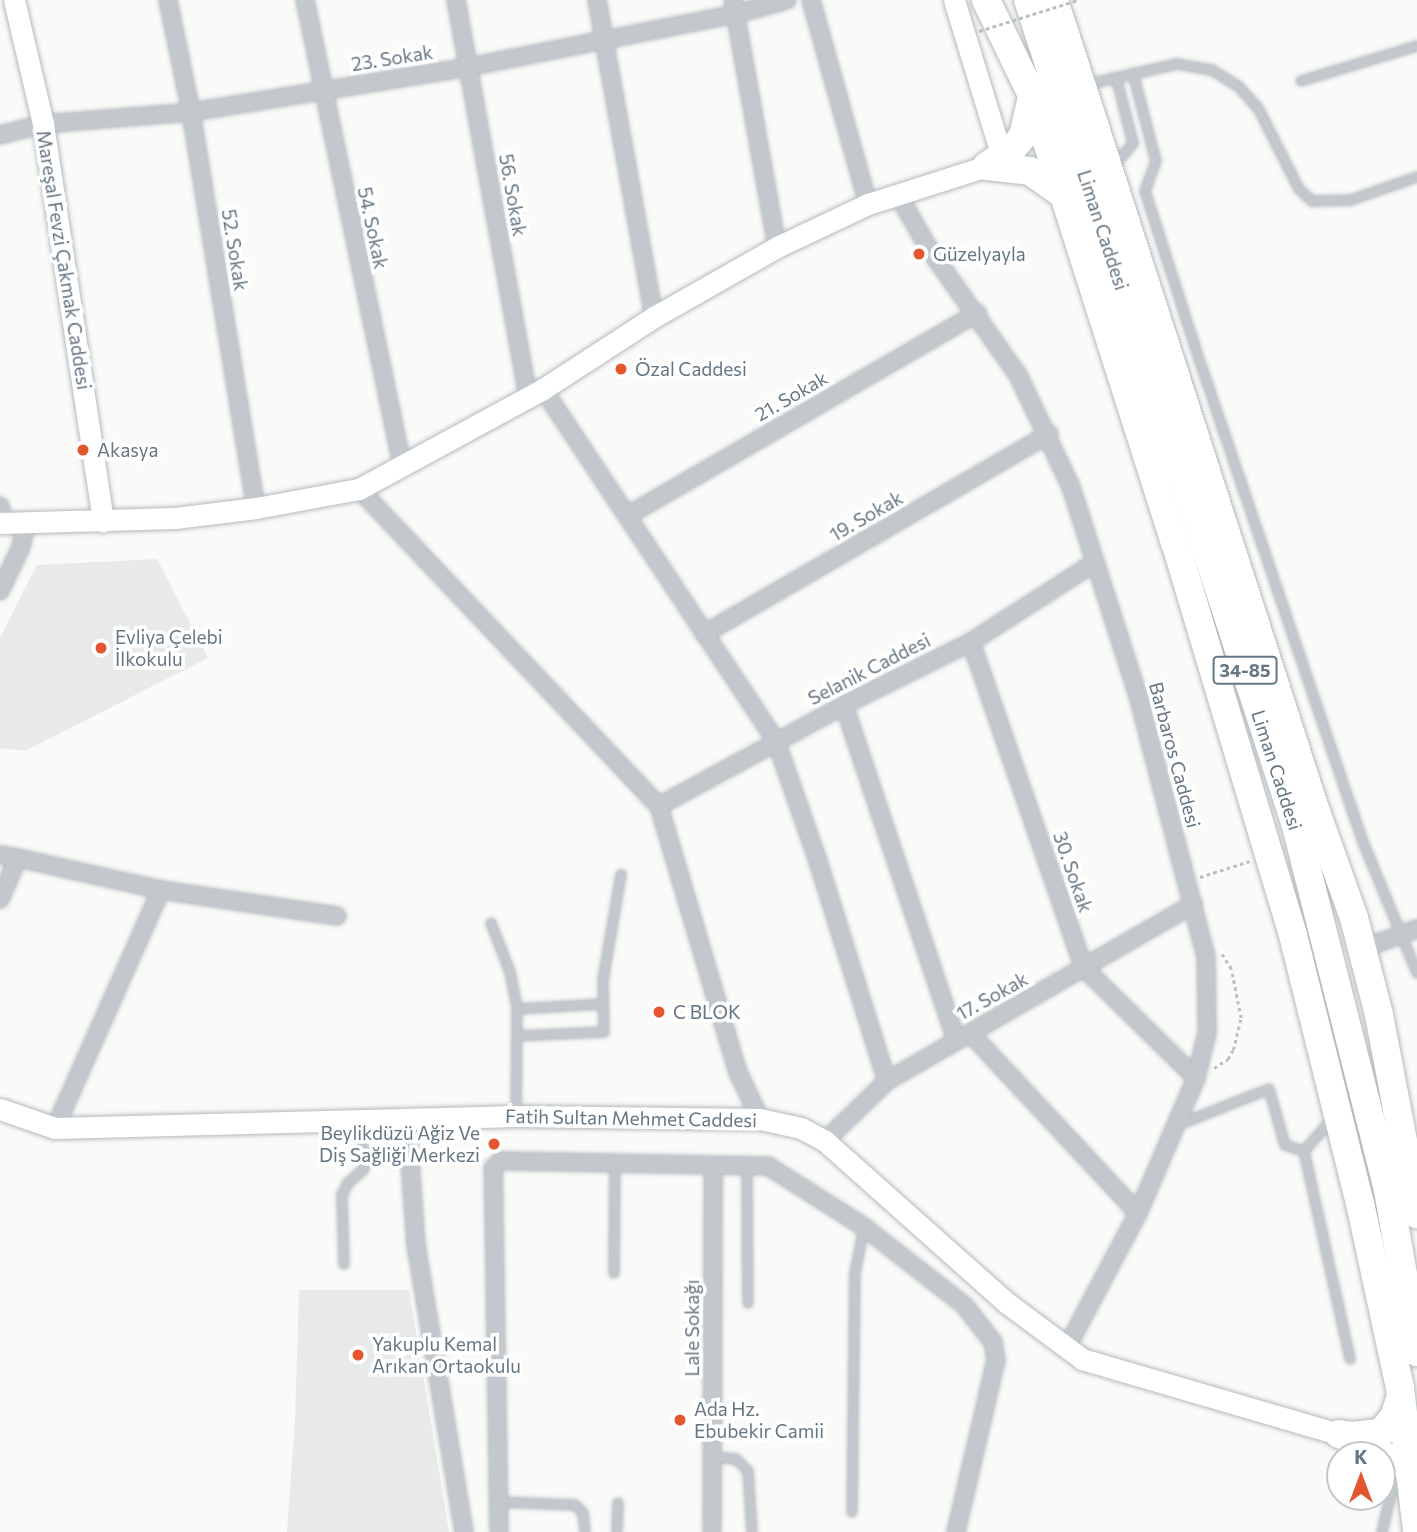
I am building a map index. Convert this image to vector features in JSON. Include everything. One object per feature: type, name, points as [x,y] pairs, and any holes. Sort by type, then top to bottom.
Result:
[{"type":"highway","points":[[986,0],[1032,95],[1023,136],[1013,148],[994,160]]},
{"type":"highway","points":[[1001,0],[1176,545],[1293,935],[1338,1113],[1401,1396],[1417,1531]]},
{"type":"highway","name":"Liman Caddesi","points":[[1028,0],[1296,826],[1387,1185],[1417,1352]]},
{"type":"highway","name":"Liman Caddesi","points":[[1054,0],[1362,948],[1379,1014],[1417,1214]]},
{"type":"highway","points":[[994,160],[1030,171],[1061,193]]},
{"type":"highway","points":[[1379,1014],[1405,1086],[1417,1137]]},
{"type":"highway","points":[[1339,1434],[1351,1436],[1381,1433],[1394,1417],[1401,1396]]},
{"type":"highway","points":[[1339,1434],[1409,1468]]},
{"type":"street","name":"Mareşal Fevzi Çakmak Caddesi","points":[[13,0],[43,124],[103,522]]},
{"type":"street","name":"52. Sokak","points":[[168,0],[191,111],[256,508]]},
{"type":"street","name":"54. Sokak","points":[[304,0],[402,464]]},
{"type":"street","name":"56. Sokak","points":[[456,0],[536,393]]},
{"type":"street","points":[[597,0],[654,317]]},
{"type":"street","name":"23. Sokak","points":[[0,135],[43,124],[191,111],[468,66],[604,38],[734,7],[788,0]]},
{"type":"street","points":[[811,0],[868,204]]},
{"type":"street","points":[[1,517],[26,524],[103,522],[256,508],[359,489],[536,393],[654,317],[776,247],[868,204],[994,160],[954,0]]},
{"type":"street","points":[[734,7],[776,247]]},
{"type":"street","name":"Barbaros Caddesi","points":[[898,195],[929,249],[977,313],[1018,375],[1049,434],[1071,487],[1137,692],[1206,957],[1207,1033],[1196,1079],[1138,1213],[1066,1349]]},
{"type":"street","name":"21. Sokak","points":[[626,516],[977,313]]},
{"type":"street","points":[[536,393],[626,516],[776,741],[816,855],[887,1081]]},
{"type":"street","name":"19. Sokak","points":[[704,634],[1049,434]]},
{"type":"street","points":[[359,489],[659,806],[737,1070],[760,1119]]},
{"type":"street","points":[[0,591],[21,547],[26,524]]},
{"type":"street","name":"Selanik Caddesi","points":[[659,806],[844,705],[971,642],[1094,563]]},
{"type":"street","name":"30. Sokak","points":[[971,642],[1084,968],[1196,1079]]},
{"type":"street","points":[[844,705],[963,1037],[1138,1213]]},
{"type":"street","points":[[0,855],[161,890],[337,916]]},
{"type":"street","points":[[0,899],[18,858]]},
{"type":"street","points":[[55,1128],[161,890]]},
{"type":"street","name":"17. Sokak","points":[[825,1141],[887,1081],[1192,904]]},
{"type":"street","points":[[1362,948],[1410,932]]},
{"type":"street","name":"Fatih Sultan Mehmet Caddesi","points":[[0,1109],[55,1128],[407,1116],[760,1119],[801,1128],[825,1141],[1007,1303],[1082,1359],[1339,1434]]},
{"type":"street","points":[[407,1116],[416,1245],[464,1532]]},
{"type":"street","points":[[499,1532],[493,1168],[501,1161],[768,1166],[864,1227],[965,1307],[993,1342],[996,1360],[956,1532]]},
{"type":"street","name":"Lale Sokağı","points":[[712,1532],[713,1166]]},
{"type":"lane","points":[[1301,81],[1417,46]]},
{"type":"lane","points":[[1082,86],[1177,64],[1212,70],[1238,86],[1258,108],[1299,189],[1312,201],[1351,200],[1417,177]]},
{"type":"lane","points":[[1133,73],[1156,161],[1145,191],[1363,842],[1410,932],[1417,973]]},
{"type":"lane","points":[[1110,171],[1133,143],[1116,77]]},
{"type":"lane","points":[[516,1036],[604,1032],[603,980],[621,875]]},
{"type":"lane","points":[[491,923],[510,972],[517,1009],[516,1116]]},
{"type":"lane","points":[[517,1009],[603,1004]]},
{"type":"lane","points":[[1175,1126],[1269,1089],[1285,1145],[1304,1151]]},
{"type":"lane","points":[[1304,1151],[1338,1113]]},
{"type":"lane","points":[[344,1264],[342,1195],[366,1161],[356,1119]]},
{"type":"lane","points":[[1304,1151],[1350,1359]]},
{"type":"lane","points":[[614,1273],[615,1163]]},
{"type":"lane","points":[[747,1166],[748,1303]]},
{"type":"lane","points":[[852,1512],[855,1273],[864,1227]]},
{"type":"lane","points":[[712,1457],[736,1459],[748,1471],[751,1532]]},
{"type":"lane","points":[[1382,1532],[1392,1490],[1409,1468]]},
{"type":"lane","points":[[498,1502],[575,1506],[583,1513],[585,1532]]},
{"type":"lane","points":[[617,1532],[618,1503]]},
{"type":"path","points":[[979,31],[1078,0]]},
{"type":"path","points":[[1186,880],[1269,856]]},
{"type":"path","points":[[1196,1079],[1228,1059],[1237,1040],[1241,1018],[1228,962],[1218,950],[1202,942]]},
{"type":"shaded area","name":"Evliya Çelebi İlkokulu","points":[[157,559],[208,658],[25,751],[0,748],[0,638],[37,565]]},
{"type":"shaded area","points":[[299,1290],[409,1290],[449,1532],[287,1532],[295,1420]]},
{"type":"place","name":"Güzelyayla","points":[[919,254]]},
{"type":"place","name":"Özal Caddesi","points":[[621,369]]},
{"type":"place","name":"Akasya","points":[[83,450]]},
{"type":"place","name":"Evliya Çelebi İlkokulu","points":[[101,648]]},
{"type":"place","name":"C BLOK","points":[[659,1012]]},
{"type":"place","name":"Beylikdüzü Ağiz Ve Diş Sağliği Merkezi","points":[[494,1144]]},
{"type":"place","name":"Yakuplu Kemal Arıkan Ortaokulu","points":[[358,1355]]},
{"type":"place","name":"Ada Hz. Ebubekir Camii","points":[[680,1420]]}]
